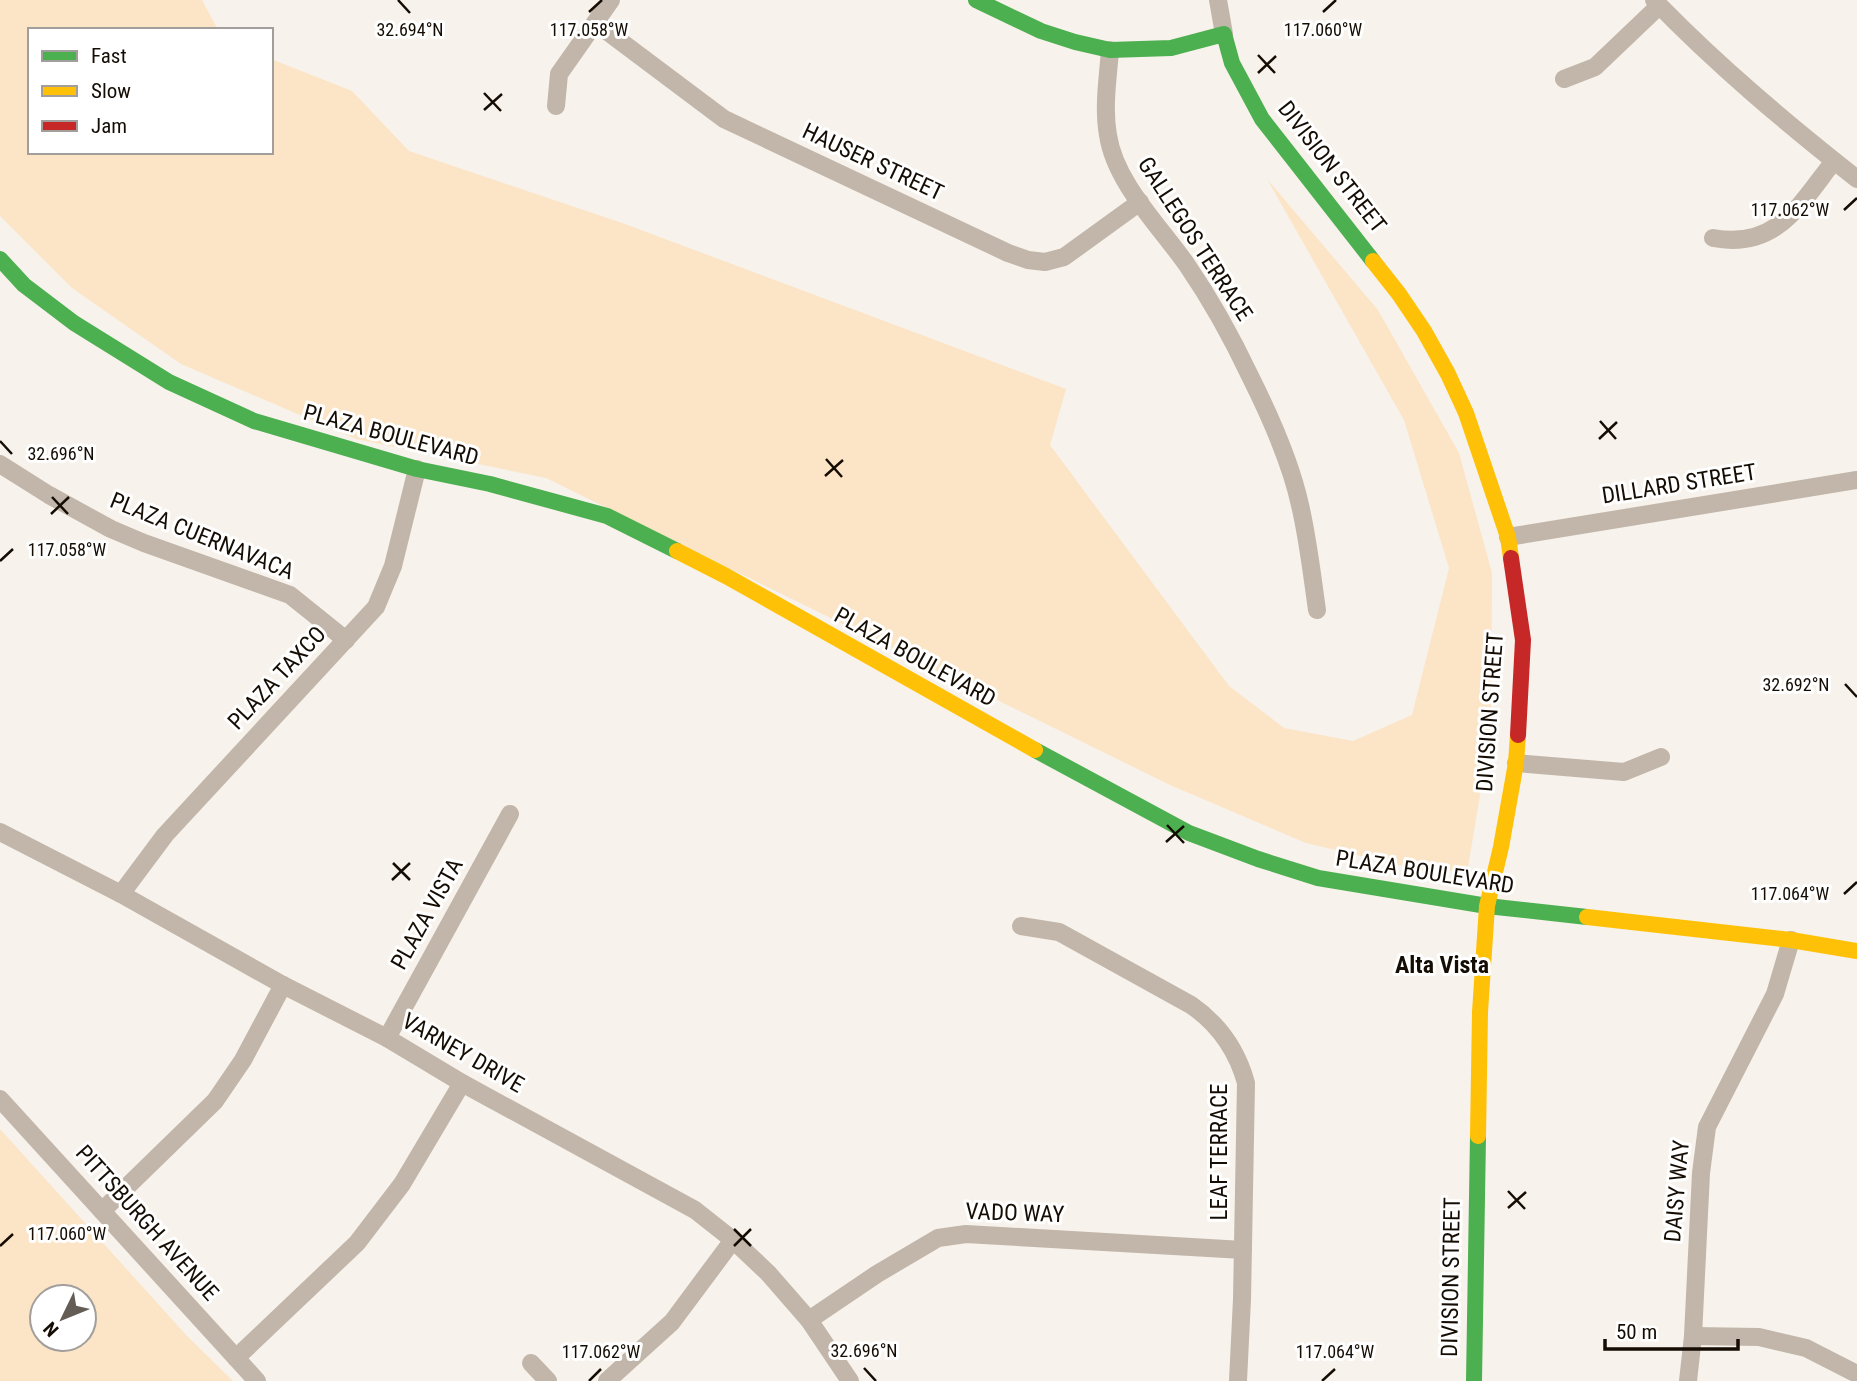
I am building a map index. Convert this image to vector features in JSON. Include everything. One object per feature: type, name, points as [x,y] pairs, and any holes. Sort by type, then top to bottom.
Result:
[{"type":"main road","points":[[976,0],[1041,31],[1110,50],[1171,48],[1224,34]]},
{"type":"main road","name":"DIVISION STREET","points":[[1224,34],[1232,63],[1262,119],[1399,294],[1424,331],[1466,413],[1508,537],[1523,640],[1516,763],[1487,906],[1479,1012],[1474,1381]]},
{"type":"main road","name":"PLAZA BOULEVARD","points":[[0,259],[24,285],[74,323],[169,382],[254,421],[301,436],[416,469],[490,484],[607,516],[726,576],[1096,784],[1189,833],[1258,859],[1318,878],[1487,906],[1791,940],[1857,951]]},
{"type":"street","points":[[556,106],[559,74],[611,0]]},
{"type":"street","name":"DIVISION STREET","points":[[1217,0],[1224,34]]},
{"type":"street","points":[[1564,79],[1595,66],[1657,3],[1729,74],[1857,179]]},
{"type":"street","name":"HAUSER STREET","points":[[596,23],[724,119],[1028,260],[1045,262],[1064,257],[1140,202]]},
{"type":"street","name":"GALLEGOS TERRACE","points":[[1110,50],[1106,99],[1107,134],[1114,157],[1131,191],[1188,267],[1210,302],[1241,357],[1269,419],[1300,503],[1317,610]]},
{"type":"street","points":[[1713,239],[1726,241],[1753,238],[1777,227],[1787,219],[1834,160]]},
{"type":"street","name":"PLAZA CUERNAVACA","points":[[0,464],[59,501],[144,543],[290,595],[346,640]]},
{"type":"street","name":"PLAZA TAXCO","points":[[121,894],[165,835],[376,607],[393,566],[416,469]]},
{"type":"street","name":"DILLARD STREET","points":[[1508,537],[1857,480]]},
{"type":"street","points":[[1516,763],[1625,772],[1661,757]]},
{"type":"street","name":"PLAZA VISTA","points":[[387,1038],[510,814]]},
{"type":"street","name":"VARNEY DRIVE","points":[[0,832],[121,894],[283,985],[387,1038],[462,1083],[695,1210],[733,1240],[768,1273],[809,1320],[850,1381]]},
{"type":"street","name":"LEAF TERRACE","points":[[1021,926],[1059,932],[1191,1005],[1223,1033],[1237,1057],[1246,1083],[1238,1381]]},
{"type":"street","name":"DAISY WAY","points":[[1688,1381],[1693,1336],[1701,1172],[1707,1127],[1775,995],[1791,940]]},
{"type":"street","points":[[102,1211],[215,1101],[243,1060],[283,985]]},
{"type":"street","points":[[236,1358],[357,1243],[402,1184],[462,1083]]},
{"type":"street","name":"PITTSBURGH AVENUE","points":[[0,1099],[257,1381]]},
{"type":"street","name":"VADO WAY","points":[[809,1320],[877,1274],[938,1238],[966,1234],[1243,1251]]},
{"type":"street","points":[[607,1381],[672,1322],[733,1240]]},
{"type":"street","points":[[1693,1336],[1759,1337],[1794,1345],[1806,1348],[1857,1374]]},
{"type":"street","points":[[531,1363],[548,1381]]},
{"type":"shaded area","points":[[0,0],[202,0],[217,28],[28,28],[28,154],[273,154],[273,60],[352,91],[409,151],[625,224],[1066,389],[1050,445],[1229,686],[1284,728],[1353,741],[1412,715],[1449,568],[1404,420],[1267,179],[1378,310],[1459,453],[1492,573],[1491,729],[1468,867],[1437,874],[1306,843],[1170,785],[546,478],[356,439],[181,364],[72,288],[0,216]]},
{"type":"shaded area","points":[[0,1129],[187,1336],[233,1381],[0,1381]]},
{"type":"traffic: fast","points":[[976,0],[1041,31],[1110,50],[1171,48],[1224,34],[1232,63],[1262,119],[1373,261]]},
{"type":"traffic: fast","points":[[0,259],[24,285],[74,323],[169,382],[254,421],[417,469],[490,484],[607,516],[677,551]]},
{"type":"traffic: fast","points":[[1035,750],[1189,833],[1318,878],[1487,906],[1587,917]]},
{"type":"traffic: fast","points":[[1474,1381],[1478,1136]]},
{"type":"traffic: slow","points":[[1373,261],[1424,331],[1448,374],[1466,413],[1508,537],[1511,558]]},
{"type":"traffic: slow","points":[[677,551],[1035,750]]},
{"type":"traffic: slow","points":[[1478,1136],[1480,1012],[1487,906],[1501,847],[1516,763],[1518,735]]},
{"type":"traffic: slow","points":[[1587,917],[1791,940],[1857,951]]},
{"type":"traffic: jam","points":[[1511,558],[1523,640],[1518,735]]},
{"type":"district","name":"Alta Vista","points":[[1442,965]]}]
